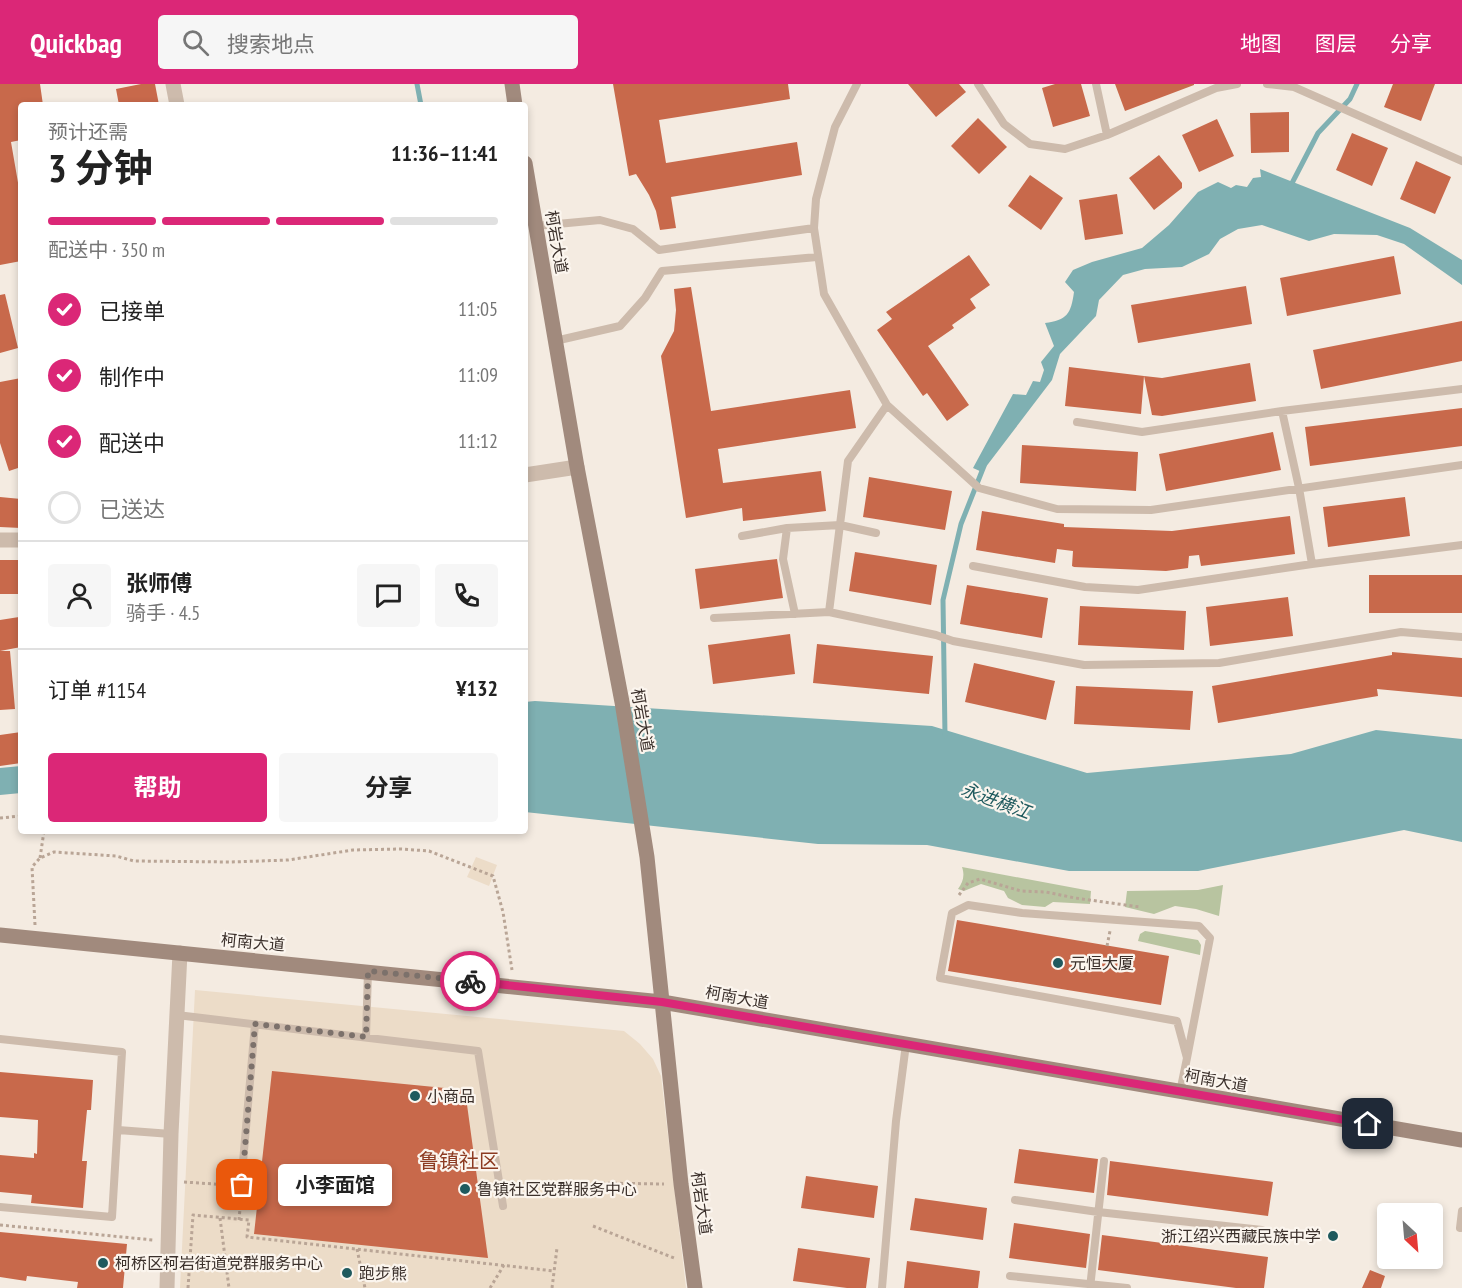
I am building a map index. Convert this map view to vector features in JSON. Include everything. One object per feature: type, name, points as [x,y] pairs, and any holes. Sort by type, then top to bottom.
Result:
[{"type":"main road","points":[[512,84],[515,102]]},
{"type":"main road","name":"柯岩大道","points":[[528,180],[577,467],[622,702],[647,857],[681,1184],[695,1288]]},
{"type":"main road","name":"柯南大道","points":[[0,935],[662,1002],[1462,1140]]},
{"type":"street","points":[[173,84],[176,102]]},
{"type":"street","points":[[528,475],[577,467]]},
{"type":"street","points":[[0,540],[18,540]]},
{"type":"street","points":[[167,1288],[171,1134],[180,953]]},
{"type":"lane","points":[[857,84],[835,127],[816,199],[814,228],[824,294],[887,405],[979,488],[1057,509],[1151,510],[1462,465]]},
{"type":"lane","points":[[978,84],[1004,124],[1030,144],[1065,149],[1107,135],[1216,88],[1237,84]]},
{"type":"lane","points":[[1096,84],[1107,135]]},
{"type":"lane","points":[[1267,84],[1294,87],[1462,161]]},
{"type":"lane","points":[[536,226],[600,220],[633,229],[659,250],[814,228]]},
{"type":"lane","points":[[555,341],[620,326],[645,298],[662,271],[817,257]]},
{"type":"lane","points":[[1077,422],[1142,432],[1282,411],[1462,389]]},
{"type":"lane","points":[[829,612],[848,461],[887,405]]},
{"type":"lane","points":[[1282,411],[1299,488],[1312,564]]},
{"type":"lane","points":[[742,536],[787,528],[840,525],[876,532]]},
{"type":"lane","points":[[787,528],[783,559],[795,614]]},
{"type":"lane","points":[[973,566],[1085,587],[1138,590],[1312,564],[1462,545]]},
{"type":"lane","points":[[714,618],[829,612],[936,635],[953,641],[1084,665],[1219,663],[1401,632],[1462,637]]},
{"type":"lane","points":[[1180,1092],[1187,1058],[1210,938],[1199,926],[1022,913],[968,905],[952,913],[940,978],[1177,1021],[1187,1058]]},
{"type":"lane","points":[[366,1037],[368,971]]},
{"type":"lane","points":[[177,1015],[478,1052],[503,1206]]},
{"type":"lane","points":[[242,1185],[255,1024]]},
{"type":"lane","points":[[0,1039],[122,1052],[112,1217],[0,1207]]},
{"type":"lane","points":[[882,1288],[896,1120],[906,1044]]},
{"type":"lane","points":[[118,1130],[171,1134]]},
{"type":"lane","points":[[1090,1286],[1104,1161]]},
{"type":"lane","points":[[1015,1200],[1098,1212],[1262,1230]]},
{"type":"lane","points":[[1460,1228],[1462,1211]]},
{"type":"lane","points":[[1010,1276],[1127,1288]]},
{"type":"path","points":[[0,818],[18,816]]},
{"type":"path","points":[[40,858],[44,834]]},
{"type":"path","points":[[35,938],[32,867],[40,858],[54,852],[116,856],[134,861],[231,862],[288,860],[353,850],[429,851],[493,876],[503,912],[514,986]]},
{"type":"path","points":[[952,913],[959,894],[968,883],[980,879],[1021,891],[1046,892],[1136,906],[1153,911],[1153,923]]},
{"type":"path","points":[[171,1181],[242,1185],[239,1220]]},
{"type":"path","points":[[596,1184],[681,1184]]},
{"type":"path","points":[[188,1288],[192,1215],[249,1221],[247,1237],[554,1271]]},
{"type":"path","points":[[220,1218],[229,1288]]},
{"type":"path","points":[[0,1225],[169,1241]]},
{"type":"path","points":[[593,1226],[693,1265]]},
{"type":"path","points":[[552,1288],[556,1248]]},
{"type":"path","points":[[357,1249],[365,1288]]},
{"type":"path","points":[[490,1288],[504,1265]]},
{"type":"green space","points":[[962,867],[1091,891],[1090,904],[1053,902],[1045,907],[1022,905],[1008,898],[1004,891],[981,884],[964,891],[958,889],[963,879]]},
{"type":"green space","points":[[1223,885],[1219,916],[1175,906],[1154,914],[1125,907],[1127,891],[1198,890]]},
{"type":"green space","points":[[1145,931],[1198,940],[1201,945],[1200,955],[1138,941],[1140,934]]},
{"type":"shaded area","points":[[476,857],[497,865],[489,886],[467,877]]},
{"type":"shaded area","points":[[195,990],[624,1031],[653,1059],[661,1076],[686,1288],[180,1288]]},
{"type":"water","points":[[1260,169],[1410,228],[1462,260],[1462,285],[1404,244],[1377,235],[1334,234],[1309,241],[1262,225],[1238,229],[1220,239],[1209,254],[1182,267],[1145,269],[1123,275],[1099,300],[1096,316],[1060,354],[1052,380],[982,472],[973,468],[1013,394],[1026,395],[1033,381],[1040,382],[1044,370],[1041,362],[1054,346],[1045,323],[1067,315],[1074,292],[1065,282],[1073,270],[1092,262],[1142,248],[1169,225],[1198,192],[1218,182],[1231,188],[1236,185],[1247,187],[1253,178],[1261,177]]},
{"type":"water","name":"永进横江","points":[[528,702],[932,726],[1087,773],[1291,754],[1376,730],[1462,739],[1462,842],[1404,830],[1198,871],[1069,871],[927,845],[818,844],[528,812]]},
{"type":"water","points":[[18,766],[18,793],[0,795],[0,768]]},
{"type":"building","points":[[0,84],[40,84],[43,102],[18,102],[18,141],[11,142],[18,183],[18,262],[0,265]]},
{"type":"building","points":[[155,84],[158,102],[118,102],[116,89]]},
{"type":"building","points":[[613,84],[788,84],[790,99],[659,120],[666,163],[797,142],[802,175],[671,197],[676,228],[660,230],[656,211],[649,195],[636,174],[629,176]]},
{"type":"building","points":[[908,84],[959,84],[966,92],[936,117]]},
{"type":"building","points":[[1055,84],[1081,84],[1090,116],[1053,127],[1042,88]]},
{"type":"building","points":[[1115,84],[1194,84],[1194,85],[1125,111]]},
{"type":"building","points":[[1393,84],[1435,84],[1421,121],[1384,107]]},
{"type":"building","points":[[1289,112],[1289,152],[1251,153],[1250,113]]},
{"type":"building","points":[[978,118],[1007,147],[979,174],[951,146]]},
{"type":"building","points":[[1217,119],[1234,156],[1199,172],[1182,135]]},
{"type":"building","points":[[1352,133],[1388,148],[1372,186],[1336,170]]},
{"type":"building","points":[[1159,155],[1182,183],[1182,188],[1154,210],[1129,178]]},
{"type":"building","points":[[1416,161],[1451,177],[1435,214],[1400,199]]},
{"type":"building","points":[[1030,175],[1063,198],[1041,230],[1008,206]]},
{"type":"building","points":[[1117,194],[1123,234],[1085,240],[1079,200]]},
{"type":"building","points":[[969,255],[990,285],[970,299],[976,308],[952,325],[954,328],[928,346],[969,405],[947,421],[927,393],[923,396],[877,330],[892,319],[886,312]]},
{"type":"building","points":[[1394,256],[1401,294],[1287,316],[1280,278]]},
{"type":"building","points":[[1246,286],[1252,324],[1138,343],[1131,305]]},
{"type":"building","points":[[691,287],[711,411],[850,390],[856,428],[718,449],[723,483],[821,471],[826,511],[743,521],[742,508],[686,518],[661,356],[674,331],[676,310],[674,289]]},
{"type":"building","points":[[5,294],[18,348],[0,353],[0,295]]},
{"type":"building","points":[[1462,321],[1462,361],[1321,389],[1313,350]]},
{"type":"building","points":[[1250,363],[1256,401],[1162,416],[1152,415],[1144,376],[1162,378]]},
{"type":"building","points":[[1069,367],[1144,376],[1141,414],[1065,406]]},
{"type":"building","points":[[18,379],[18,468],[9,471],[0,443],[0,382]]},
{"type":"building","points":[[1462,408],[1462,446],[1310,466],[1305,427]]},
{"type":"building","points":[[1273,432],[1281,470],[1166,491],[1159,454]]},
{"type":"building","points":[[1022,445],[1138,452],[1136,491],[1020,483]]},
{"type":"building","points":[[869,477],[952,491],[945,530],[863,517]]},
{"type":"building","points":[[0,497],[18,499],[18,528],[0,527]]},
{"type":"building","points":[[1405,497],[1410,536],[1328,547],[1323,507]]},
{"type":"building","points":[[982,511],[1064,524],[1064,527],[1172,531],[1290,516],[1295,554],[1201,566],[1199,555],[1189,556],[1188,568],[1166,571],[1074,567],[1072,566],[1073,551],[1057,549],[1055,563],[976,550]]},
{"type":"building","points":[[855,552],[937,565],[931,605],[849,591]]},
{"type":"building","points":[[777,559],[783,598],[700,609],[695,569]]},
{"type":"building","points":[[0,560],[18,560],[18,594],[0,594]]},
{"type":"building","points":[[1369,575],[1462,575],[1462,613],[1369,613]]},
{"type":"building","points":[[967,585],[1048,598],[1042,638],[960,624]]},
{"type":"building","points":[[1288,597],[1293,636],[1210,646],[1206,607]]},
{"type":"building","points":[[1080,606],[1186,611],[1184,650],[1078,645]]},
{"type":"building","points":[[18,617],[18,648],[0,651],[0,620]]},
{"type":"building","points":[[790,634],[795,674],[713,684],[708,645]]},
{"type":"building","points":[[817,644],[933,656],[929,694],[813,683]]},
{"type":"building","points":[[0,651],[10,651],[15,709],[0,710]]},
{"type":"building","points":[[1392,652],[1462,658],[1462,697],[1377,689],[1378,696],[1218,723],[1212,686],[1392,655]]},
{"type":"building","points":[[974,663],[1055,681],[1046,720],[965,702]]},
{"type":"building","points":[[1076,686],[1193,691],[1190,730],[1074,724]]},
{"type":"building","points":[[18,732],[18,763],[0,766],[0,735]]},
{"type":"building","name":"元恒大厦","points":[[957,920],[1169,956],[1161,1005],[948,971]]},
{"type":"building","points":[[272,1071],[465,1090],[488,1258],[254,1234]]},
{"type":"building","points":[[0,1072],[93,1080],[91,1110],[87,1110],[82,1161],[87,1161],[83,1208],[31,1203],[32,1195],[0,1192],[0,1155],[34,1158],[34,1153],[37,1154],[38,1120],[0,1117]]},
{"type":"building","points":[[1019,1149],[1098,1159],[1094,1193],[1014,1183]]},
{"type":"building","points":[[1110,1161],[1273,1182],[1268,1216],[1107,1195]]},
{"type":"building","points":[[806,1176],[878,1186],[874,1218],[801,1208]]},
{"type":"building","points":[[915,1198],[987,1208],[983,1240],[910,1230]]},
{"type":"building","points":[[1014,1223],[1090,1234],[1086,1268],[1009,1258]]},
{"type":"building","points":[[0,1232],[127,1244],[123,1288],[77,1288],[78,1282],[27,1276],[26,1281],[0,1277]]},
{"type":"building","points":[[1102,1235],[1268,1257],[1264,1288],[1236,1288],[1098,1270]]},
{"type":"building","points":[[798,1248],[870,1258],[866,1288],[847,1288],[793,1281]]},
{"type":"building","points":[[907,1261],[980,1271],[978,1288],[904,1288]]},
{"type":"building","points":[[1370,1270],[1385,1276],[1381,1288],[1362,1288]]},
{"type":"waterway","points":[[417,84],[420,102]]},
{"type":"waterway","points":[[1290,187],[1318,133],[1350,99],[1357,84]]},
{"type":"waterway","points":[[945,736],[943,600],[961,524],[984,466]]},
{"type":"way so far","points":[[242,1185],[255,1024],[366,1037],[368,971],[470,981]]},
{"type":"place","name":"元恒大厦","points":[[1058,963]]},
{"type":"place","name":"小商品","points":[[415,1096]]},
{"type":"place","name":"小李面馆","points":[[242,1185]]},
{"type":"place","name":"鲁镇社区党群服务中心","points":[[465,1189]]},
{"type":"place","name":"浙江绍兴西藏民族中学","points":[[1333,1236]]},
{"type":"place","name":"柯桥区柯岩街道党群服务中心","points":[[103,1263]]},
{"type":"place","name":"跑步熊","points":[[347,1273]]},
{"type":"district","name":"鲁镇社区","points":[[459,1161]]},
{"type":"route","points":[[470,981],[662,1002],[1368,1124]]}]
